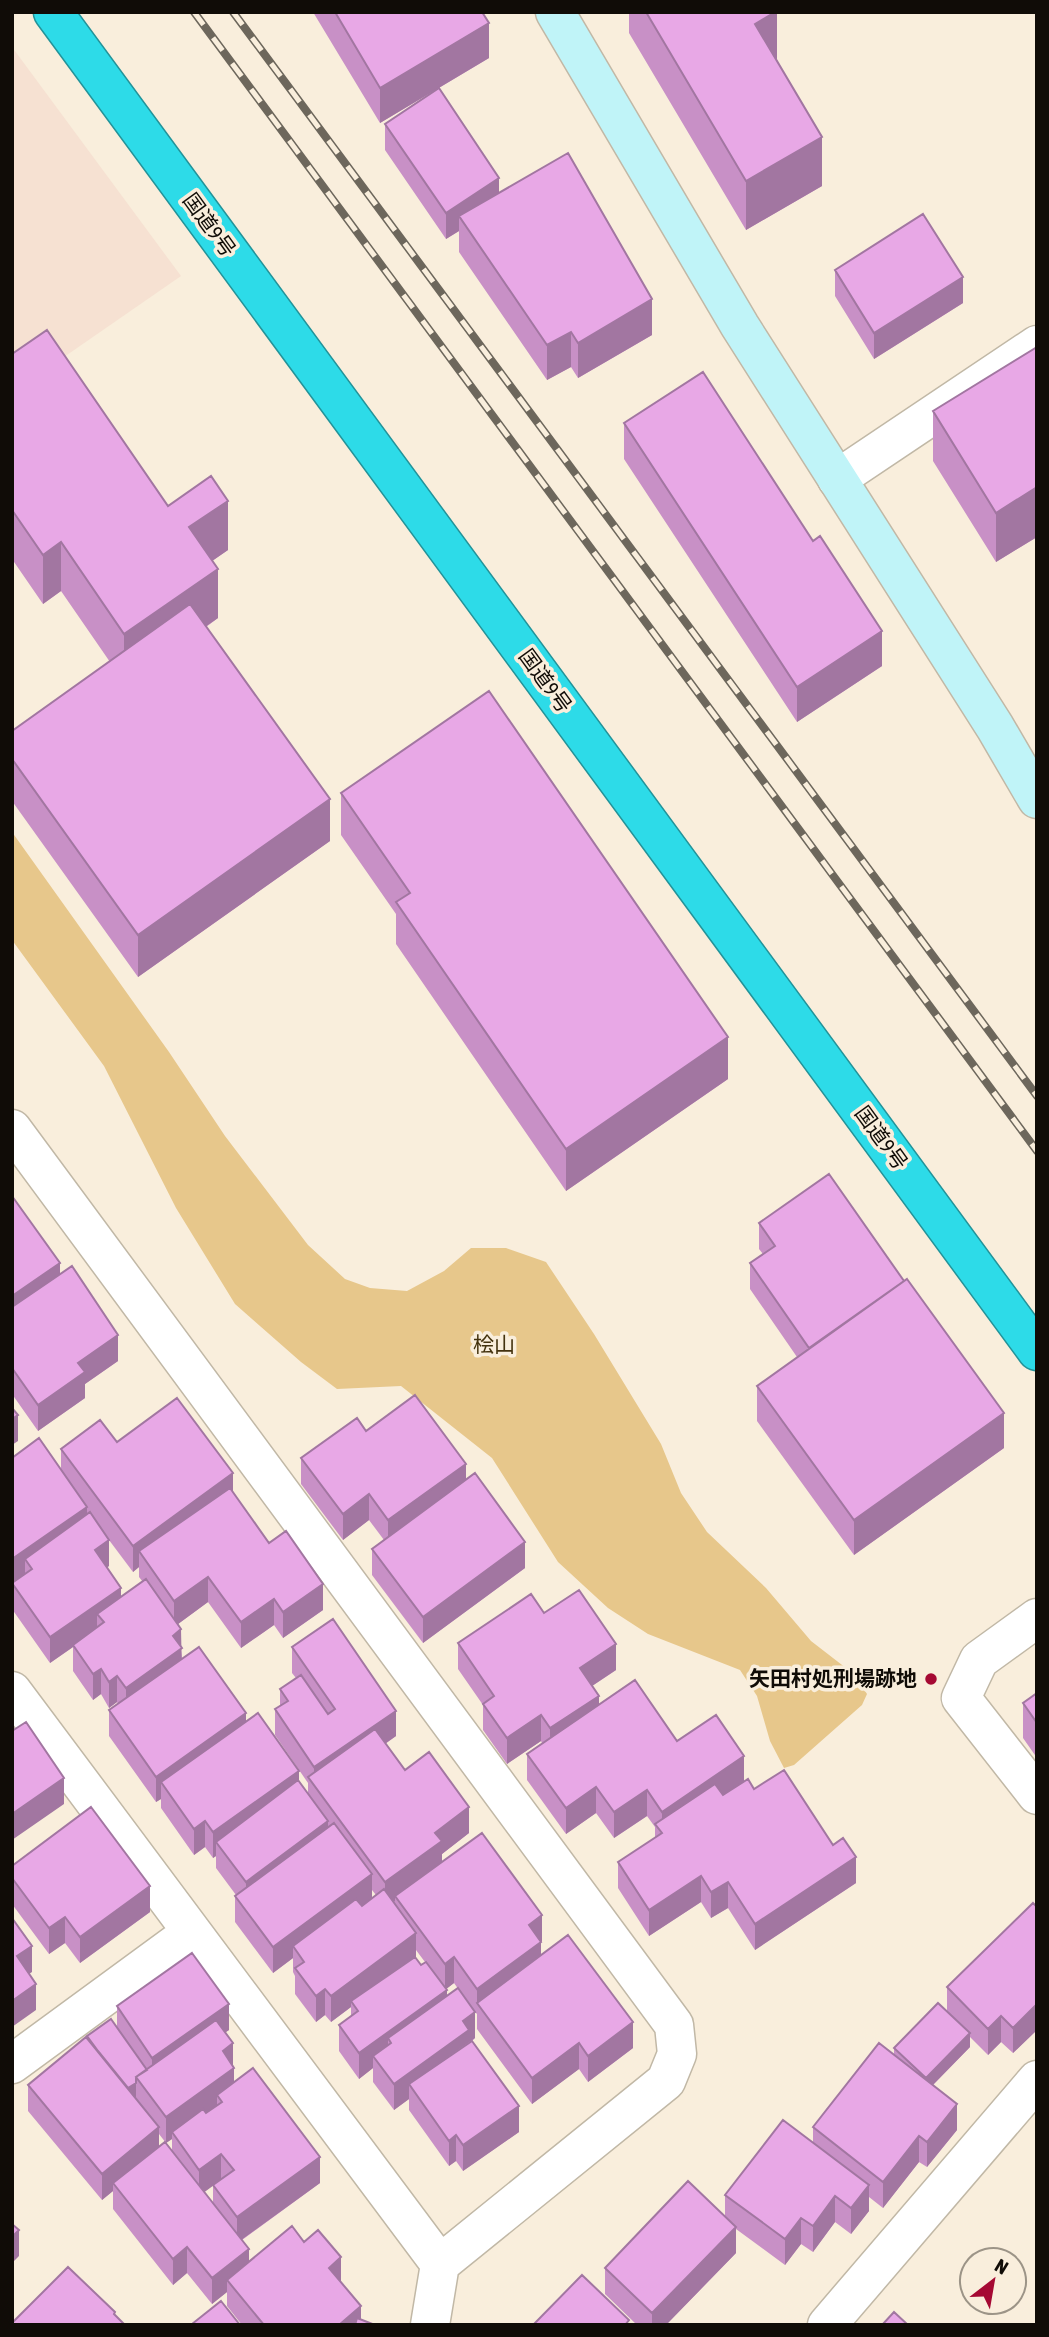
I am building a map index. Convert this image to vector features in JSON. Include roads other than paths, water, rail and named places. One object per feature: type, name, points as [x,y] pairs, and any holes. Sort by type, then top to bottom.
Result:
[{"type":"highway","name":"国道9号","points":[[53,12],[1037,1351]]},
{"type":"street","points":[[561,15],[740,326],[995,727],[1037,799]]},
{"type":"street","points":[[837,479],[1037,345]]},
{"type":"street","points":[[12,1129],[674,2025],[677,2054],[666,2081],[440,2264],[429,2325]]},
{"type":"street","points":[[1037,1618],[979,1660],[961,1698],[1037,1795]]},
{"type":"street","points":[[12,1691],[440,2264]]},
{"type":"street","points":[[12,2064],[192,1932]]},
{"type":"street","points":[[827,2325],[1037,2080]]},
{"type":"railway","points":[[194,12],[1037,1151]]},
{"type":"railway","points":[[233,12],[1037,1096]]},
{"type":"place","name":"矢田村処刑場跡地","points":[[931,1679]]},
{"type":"park label","name":"桧山","points":[[494,1345]]}]
